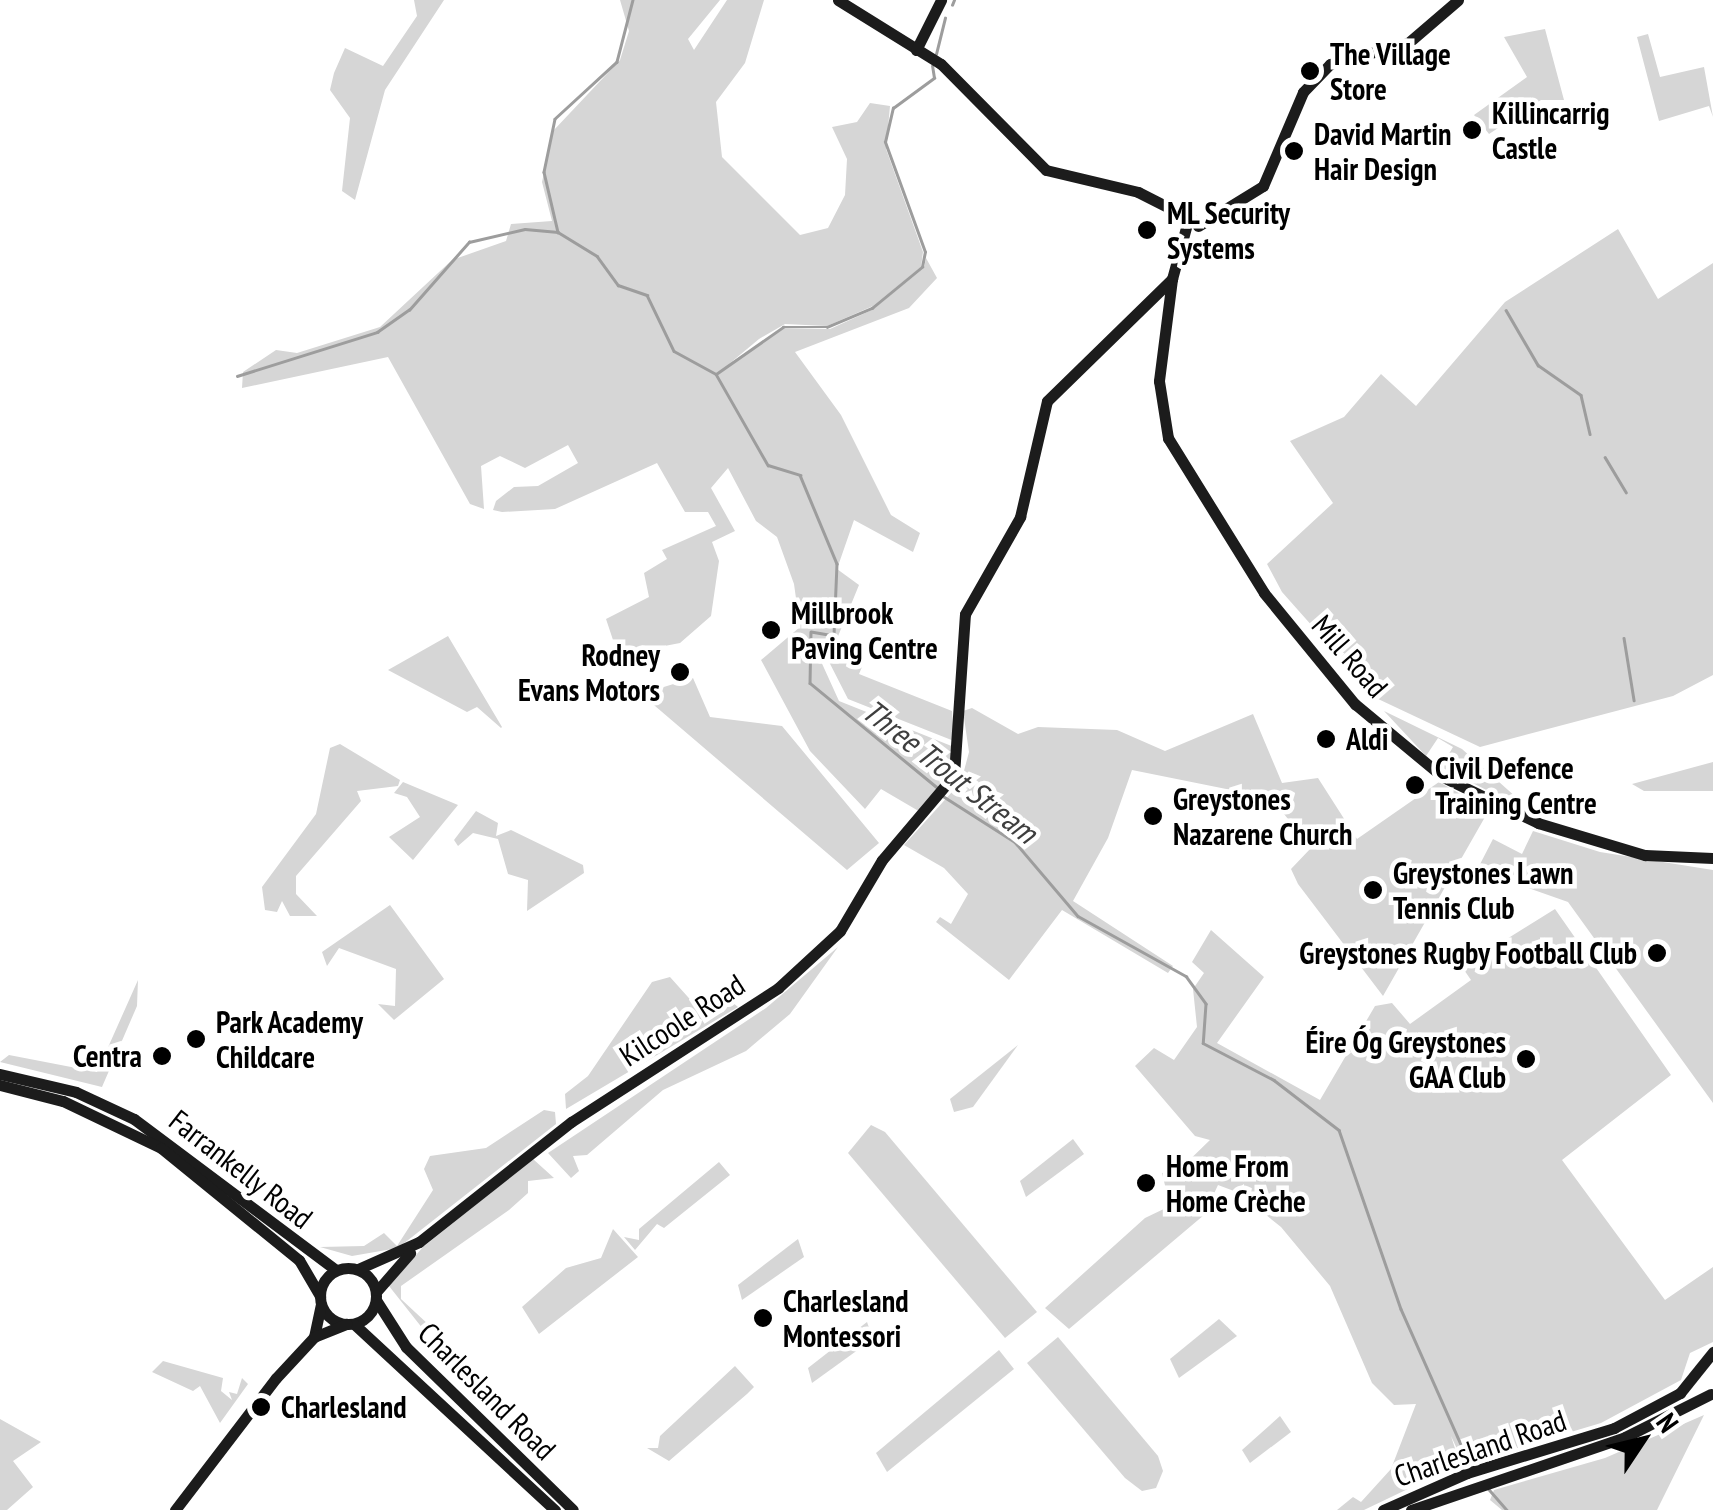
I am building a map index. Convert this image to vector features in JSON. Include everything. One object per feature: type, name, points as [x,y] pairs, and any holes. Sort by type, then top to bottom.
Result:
[{"type":"main road","points":[[838,0],[940,64],[1046,170],[1138,192],[1192,224]]},
{"type":"main road","points":[[916,50],[942,0]]},
{"type":"main road","points":[[1170,284],[1192,224],[1243,205],[1263,186],[1283,154],[1295,107],[1322,72],[1408,43],[1458,0]]},
{"type":"main road","name":"Kilcoole Road","points":[[419,1242],[571,1122],[778,988],[840,932],[882,860],[951,782],[961,744],[957,654],[965,614],[1020,517],[1047,400],[1170,284]]},
{"type":"main road","name":"Mill Road","points":[[1170,284],[1160,381],[1168,438],[1264,593],[1355,704],[1443,777],[1538,823],[1645,855],[1713,858]]},
{"type":"main road","name":"Farrankelly Road","points":[[0,1074],[76,1092],[134,1120],[336,1270]]},
{"type":"main road","name":"Farrankelly Road","points":[[0,1085],[64,1100],[161,1148],[299,1260],[321,1300],[350,1324]]},
{"type":"main road","points":[[175,1510],[314,1337],[321,1300],[336,1270],[358,1269],[419,1242]]},
{"type":"main road","points":[[314,1337],[350,1324],[419,1242]]},
{"type":"main road","name":"Charlesland Road","points":[[358,1269],[406,1347],[573,1510]]},
{"type":"main road","name":"Charlesland Road","points":[[350,1324],[555,1510]]},
{"type":"main road","name":"Charlesland Road","points":[[1411,1510],[1491,1464],[1614,1428],[1680,1392],[1713,1352]]},
{"type":"main road","points":[[1695,1374],[1712,1394]]},
{"type":"main road","name":"Charlesland Road","points":[[1383,1510],[1470,1478],[1500,1475],[1625,1437],[1712,1394]]},
{"type":"shaded area","points":[[414,0],[444,0],[385,90],[355,200],[342,191],[350,118],[330,90],[334,73],[345,48],[383,66],[417,16]]},
{"type":"shaded area","points":[[620,0],[720,0],[688,39],[694,50],[727,0],[764,0],[745,63],[716,102],[722,157],[800,235],[828,228],[845,195],[847,159],[832,127],[857,122],[870,103],[890,106],[886,149],[923,252],[921,267],[873,306],[827,326],[785,324],[729,364],[782,328],[830,329],[872,310],[924,268],[926,258],[937,278],[909,308],[795,352],[841,415],[891,515],[920,533],[913,552],[854,520],[837,569],[859,585],[834,646],[865,660],[859,674],[952,711],[954,741],[848,699],[825,654],[819,657],[839,701],[954,747],[953,768],[922,813],[881,789],[865,809],[810,751],[761,660],[800,627],[794,584],[777,537],[756,521],[728,468],[711,488],[735,531],[712,542],[719,561],[711,616],[680,643],[618,655],[606,619],[649,597],[644,573],[667,559],[662,550],[716,526],[708,512],[685,512],[657,463],[555,509],[502,512],[493,510],[496,501],[514,487],[538,486],[578,463],[568,445],[525,468],[500,456],[481,466],[484,509],[470,504],[388,357],[242,388],[243,372],[276,350],[297,353],[380,327],[452,260],[506,241],[511,224],[552,221],[542,182],[553,131],[620,60],[629,31]]},
{"type":"shaded area","points":[[1545,29],[1564,100],[1541,100],[1489,134],[1474,115],[1527,77],[1504,37]]},
{"type":"shaded area","points":[[1648,34],[1660,77],[1704,67],[1713,117],[1709,106],[1659,121],[1637,37]]},
{"type":"shaded area","points":[[1618,229],[1658,299],[1713,263],[1713,675],[1673,696],[1480,747],[1376,698],[1282,592],[1267,564],[1333,503],[1290,441],[1344,417],[1381,374],[1416,406],[1505,302]]},
{"type":"shaded area","points":[[448,636],[501,728],[477,707],[467,712],[388,670]]},
{"type":"shaded area","points":[[693,678],[710,717],[782,726],[879,843],[847,870],[641,694]]},
{"type":"shaded area","points":[[972,708],[1018,734],[1038,727],[1117,730],[1165,751],[1253,714],[1282,783],[1318,778],[1357,839],[1439,782],[1482,806],[1485,817],[1383,996],[1298,884],[1291,869],[1311,848],[1284,814],[1261,796],[1132,770],[1108,838],[1073,901],[1173,966],[1168,973],[1062,910],[1009,980],[936,922],[940,917],[951,924],[968,894],[944,868],[904,845],[961,782],[969,752],[963,711]]},
{"type":"shaded area","points":[[1384,711],[1462,749],[1536,815],[1441,767],[1453,747],[1438,738],[1426,756]]},
{"type":"shaded area","points":[[340,744],[400,780],[398,786],[357,791],[361,801],[296,876],[296,894],[317,916],[290,916],[282,901],[277,912],[265,910],[262,887],[316,814],[330,748]]},
{"type":"shaded area","points":[[1713,762],[1713,791],[1644,791],[1632,784]]},
{"type":"shaded area","points":[[403,782],[458,805],[413,860],[389,837],[420,817],[407,797],[394,793]]},
{"type":"shaded area","points":[[476,811],[498,823],[496,836],[511,830],[583,865],[584,873],[527,911],[528,880],[508,874],[498,839],[473,833],[458,846],[454,840]]},
{"type":"shaded area","name":"Greystones Rugby Football Club","points":[[1533,831],[1600,852],[1713,870],[1713,1103],[1568,902],[1477,870],[1493,839],[1522,854]]},
{"type":"shaded area","points":[[390,905],[444,979],[394,1020],[378,1004],[395,1006],[396,969],[339,948],[327,966],[322,952]]},
{"type":"shaded area","points":[[1555,909],[1671,1075],[1562,1160],[1665,1300],[1713,1267],[1713,1342],[1690,1353],[1681,1380],[1601,1423],[1464,1464],[1451,1436],[1460,1464],[1364,1510],[1337,1510],[1353,1497],[1361,1502],[1391,1469],[1416,1404],[1394,1405],[1372,1383],[1330,1286],[1281,1227],[1245,1198],[1244,1184],[1234,1191],[1218,1185],[1204,1215],[1069,1329],[1045,1308],[1145,1218],[1170,1206],[1162,1173],[1179,1170],[1210,1140],[1195,1136],[1135,1066],[1154,1048],[1174,1060],[1197,1027],[1193,989],[1204,973],[1192,962],[1211,930],[1264,977],[1217,1043],[1320,1100],[1375,1006],[1392,1003],[1410,1024],[1471,980],[1462,967]]},
{"type":"shaded area","points":[[838,947],[790,1014],[746,1051],[663,1090],[587,1155],[573,1156],[579,1171],[571,1178],[548,1153],[766,1008]]},
{"type":"shaded area","points":[[670,977],[696,1006],[726,997],[738,1007],[566,1109],[565,1094],[588,1076],[652,982]]},
{"type":"shaded area","points":[[138,980],[137,1006],[102,1087],[0,1062],[9,1055],[97,1072]]},
{"type":"shaded area","points":[[1018,1045],[973,1107],[954,1112],[950,1099]]},
{"type":"shaded area","points":[[544,1110],[555,1112],[556,1124],[398,1248],[352,1256],[320,1247],[364,1246],[384,1233],[397,1246],[433,1190],[424,1169],[430,1156],[486,1148]]},
{"type":"shaded area","points":[[871,1125],[885,1132],[1037,1312],[1005,1338],[848,1153]]},
{"type":"shaded area","points":[[1073,1139],[1084,1154],[1026,1197],[1020,1181]]},
{"type":"shaded area","points":[[533,1159],[554,1178],[528,1181],[528,1193],[509,1210],[401,1286],[401,1299],[430,1326],[423,1329],[389,1286],[423,1247]]},
{"type":"shaded area","points":[[719,1162],[730,1175],[664,1228],[657,1224],[635,1250],[624,1237],[639,1240],[639,1229]]},
{"type":"shaded area","points":[[613,1229],[638,1257],[539,1334],[522,1307],[566,1268],[601,1258]]},
{"type":"shaded area","points":[[798,1239],[804,1257],[742,1300],[738,1285]]},
{"type":"shaded area","points":[[1219,1319],[1237,1336],[1179,1378],[1170,1359]]},
{"type":"shaded area","points":[[867,1322],[873,1339],[812,1383],[808,1368]]},
{"type":"shaded area","points":[[1058,1337],[1158,1456],[1163,1471],[1156,1488],[1142,1491],[1125,1478],[1027,1363]]},
{"type":"shaded area","points":[[999,1350],[1014,1369],[887,1472],[876,1453]]},
{"type":"shaded area","points":[[163,1361],[223,1378],[221,1391],[232,1400],[229,1392],[237,1394],[242,1378],[248,1384],[220,1423],[200,1386],[193,1391],[152,1372]]},
{"type":"shaded area","points":[[735,1366],[754,1387],[747,1394],[669,1461],[647,1448],[658,1448],[660,1436]]},
{"type":"shaded area","points":[[1704,1415],[1657,1510],[1502,1510],[1490,1500],[1494,1490],[1605,1458]]},
{"type":"shaded area","points":[[1280,1416],[1291,1432],[1250,1463],[1242,1450]]},
{"type":"shaded area","points":[[0,1419],[41,1442],[13,1461],[33,1487],[7,1510],[0,1510]]},
{"type":"waterway","name":"Three Trout Stream","points":[[633,0],[617,62],[555,119],[544,172],[558,232],[597,256],[618,285],[647,295],[674,351],[716,374],[768,465],[800,475],[837,564],[834,636],[811,632],[810,683],[939,789]]},
{"type":"waterway","points":[[952,5],[954,0]]},
{"type":"waterway","points":[[936,54],[945,18]]},
{"type":"waterway","points":[[716,374],[783,327],[827,327],[872,308],[922,267],[925,252],[885,142],[893,108],[934,78],[932,66]]},
{"type":"waterway","points":[[237,376],[377,332],[409,310],[469,242],[525,229],[558,232]]},
{"type":"waterway","points":[[1506,310],[1538,365],[1581,395],[1590,434]]},
{"type":"waterway","points":[[1605,457],[1626,492]]},
{"type":"waterway","points":[[1624,638],[1634,700]]},
{"type":"waterway","name":"Three Trout Stream","points":[[943,796],[1015,842],[1078,916],[1186,976],[1206,1004],[1203,1043],[1274,1080],[1339,1130],[1401,1309],[1470,1465]]},
{"type":"waterway","name":"Three Trout Stream","points":[[1487,1487],[1507,1510]]},
{"type":"place","name":"The Village Store","points":[[1310,71]]},
{"type":"place","name":"Killincarrig Castle","points":[[1472,130]]},
{"type":"place","name":"David Martin Hair Design","points":[[1294,151]]},
{"type":"place","name":"ML Security Systems","points":[[1147,230]]},
{"type":"place","name":"Millbrook Paving Centre","points":[[771,630]]},
{"type":"place","name":"Rodney Evans Motors","points":[[680,672]]},
{"type":"place","name":"Aldi","points":[[1326,739]]},
{"type":"place","name":"Civil Defence Training Centre","points":[[1415,785]]},
{"type":"place","name":"Greystones Nazarene Church","points":[[1153,816]]},
{"type":"place","name":"Greystones Lawn Tennis Club","points":[[1373,890]]},
{"type":"place","name":"Greystones Rugby Football Club","points":[[1657,953]]},
{"type":"place","name":"Park Academy Childcare","points":[[196,1039]]},
{"type":"place","name":"Centra","points":[[162,1056]]},
{"type":"place","name":"Éire Óg Greystones GAA Club","points":[[1526,1059]]},
{"type":"place","name":"Home From Home Crèche","points":[[1146,1183]]},
{"type":"place","name":"Charlesland Montessori","points":[[763,1318]]},
{"type":"place","name":"Charlesland","points":[[261,1407]]}]
